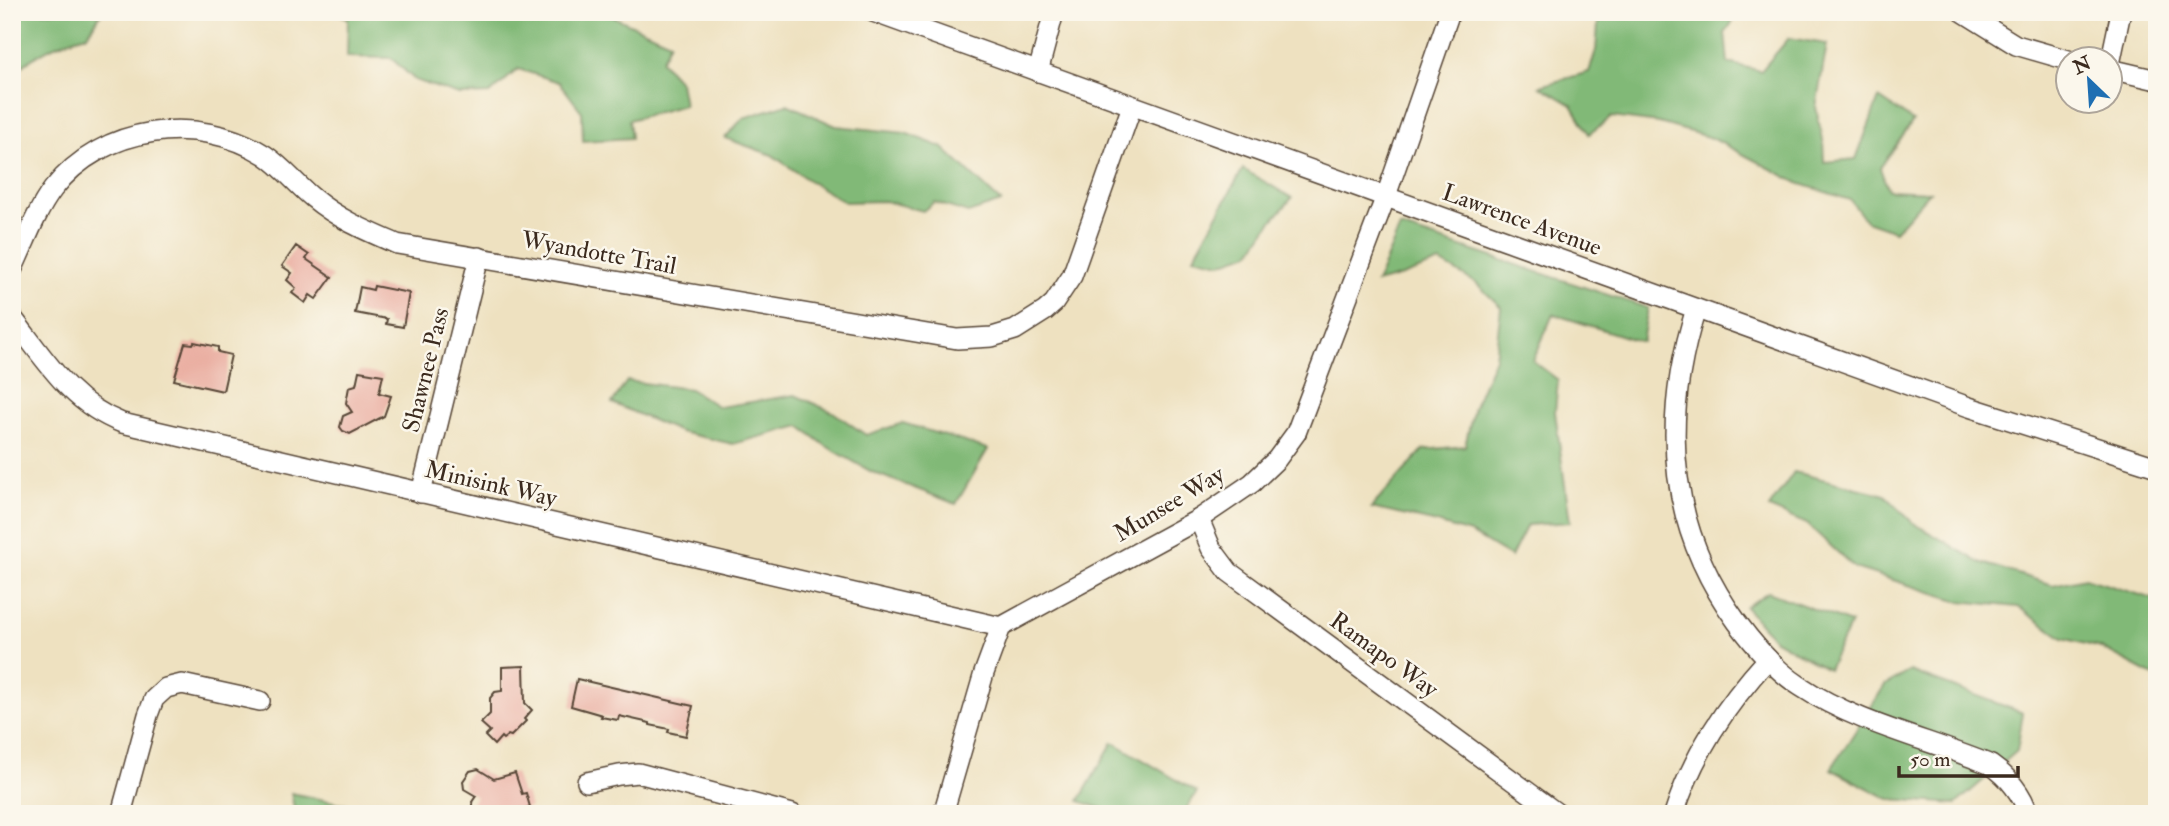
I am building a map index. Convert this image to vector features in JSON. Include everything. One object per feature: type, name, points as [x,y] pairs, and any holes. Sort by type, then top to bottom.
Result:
[{"type":"street","name":"Lawrence Avenue","points":[[873,12],[1969,407],[2157,467]]},
{"type":"street","points":[[1038,72],[1054,12]]},
{"type":"street","name":"Munsee Way","points":[[1001,627],[1199,519],[1252,484],[1277,459],[1296,433],[1386,196],[1450,12]]},
{"type":"street","points":[[1963,12],[2016,45],[2054,56]]},
{"type":"street","points":[[2114,46],[2121,12]]},
{"type":"street","points":[[2124,71],[2157,80]]},
{"type":"street","name":"Wyandotte Trail","points":[[12,270],[43,205],[54,188],[72,170],[92,155],[122,140],[154,131],[170,130],[220,135],[251,147],[279,166],[313,198],[341,218],[397,244],[957,339],[992,337],[1026,325],[1045,311],[1068,284],[1132,106]]},
{"type":"street","name":"Shawnee Pass","points":[[421,494],[479,257]]},
{"type":"street","points":[[1696,309],[1677,377],[1674,435],[1678,481],[1697,548],[1711,580],[1729,610],[1768,659],[1798,686],[1853,714],[1991,765],[2004,774],[2022,799],[2028,814]]},
{"type":"street","name":"Minisink Way","points":[[12,317],[68,389],[81,401],[122,423],[1001,627]]},
{"type":"street","name":"Ramapo Way","points":[[1199,519],[1211,548],[1229,572],[1558,814]]},
{"type":"street","points":[[943,814],[984,673],[1001,627]]},
{"type":"street","points":[[1674,814],[1697,755],[1741,689],[1768,659]]},
{"type":"street","points":[[121,814],[148,715],[154,699],[166,688],[182,684],[260,701]]},
{"type":"street","points":[[587,782],[638,773],[792,814]]},
{"type":"green space","points":[[12,12],[102,12],[87,35],[47,50],[12,75]]},
{"type":"green space","points":[[334,12],[603,12],[670,42],[661,61],[680,82],[684,105],[629,120],[631,138],[583,141],[582,112],[559,82],[518,69],[490,94],[459,95],[415,80],[391,58],[347,57],[348,18]]},
{"type":"green space","points":[[1599,12],[1739,12],[1725,33],[1728,63],[1761,71],[1789,38],[1827,44],[1816,107],[1823,140],[1824,162],[1856,159],[1879,98],[1913,121],[1880,168],[1888,190],[1930,192],[1895,231],[1866,221],[1850,200],[1798,183],[1712,138],[1659,123],[1612,117],[1589,134],[1572,105],[1540,86],[1589,72],[1596,50]]},
{"type":"green space","points":[[787,104],[836,126],[905,133],[942,147],[1001,202],[968,213],[934,202],[923,211],[885,201],[845,202],[772,155],[725,138],[743,118]]},
{"type":"green space","points":[[1243,169],[1292,198],[1271,222],[1250,253],[1221,263],[1194,257]]},
{"type":"green space","points":[[1400,227],[1648,308],[1642,342],[1553,314],[1533,361],[1558,380],[1555,412],[1570,522],[1527,525],[1511,557],[1470,533],[1371,508],[1423,450],[1465,446],[1474,407],[1495,358],[1501,307],[1476,283],[1440,262],[1376,283]]},
{"type":"green space","points":[[627,381],[690,389],[719,407],[795,395],[833,412],[866,435],[903,423],[988,449],[956,504],[872,472],[826,446],[800,426],[733,444],[680,432],[612,403]]},
{"type":"green space","points":[[1794,472],[1885,495],[1912,522],[1979,562],[2053,585],[2085,578],[2157,600],[2157,678],[2101,648],[2063,638],[2018,607],[1959,601],[1855,568],[1807,524],[1769,508]]},
{"type":"green space","points":[[1768,592],[1851,623],[1828,669],[1775,640],[1745,607]]},
{"type":"green space","points":[[1910,671],[2023,713],[2017,751],[1956,804],[1889,799],[1831,769],[1885,685]]},
{"type":"green space","points":[[1113,742],[1197,792],[1183,814],[1119,814],[1079,801]]},
{"type":"green space","points":[[291,793],[391,814],[295,814]]},
{"type":"building","points":[[296,246],[309,255],[306,259],[332,277],[316,299],[310,295],[305,303],[292,293],[296,288],[287,280],[292,273],[282,266]]},
{"type":"building","points":[[374,286],[409,293],[403,327],[386,324],[387,319],[355,313],[360,287],[373,290]]},
{"type":"building","points":[[185,343],[218,347],[218,352],[231,355],[223,391],[174,380]]},
{"type":"building","points":[[359,371],[383,375],[379,393],[391,396],[384,416],[350,434],[340,427],[343,416],[352,412],[346,403],[349,387],[356,385]]},
{"type":"building","points":[[524,666],[525,703],[532,710],[524,719],[526,721],[511,736],[503,739],[501,737],[494,745],[485,736],[490,731],[481,723],[490,714],[490,698],[495,692],[502,691],[502,667]]},
{"type":"building","points":[[577,679],[693,706],[686,736],[668,732],[669,729],[650,723],[619,716],[618,720],[601,717],[602,715],[571,706]]},
{"type":"building","points":[[478,769],[494,779],[515,773],[522,794],[526,793],[530,807],[526,808],[528,814],[501,814],[494,809],[479,813],[474,810],[472,802],[476,796],[464,789],[463,781],[470,771]]}]
